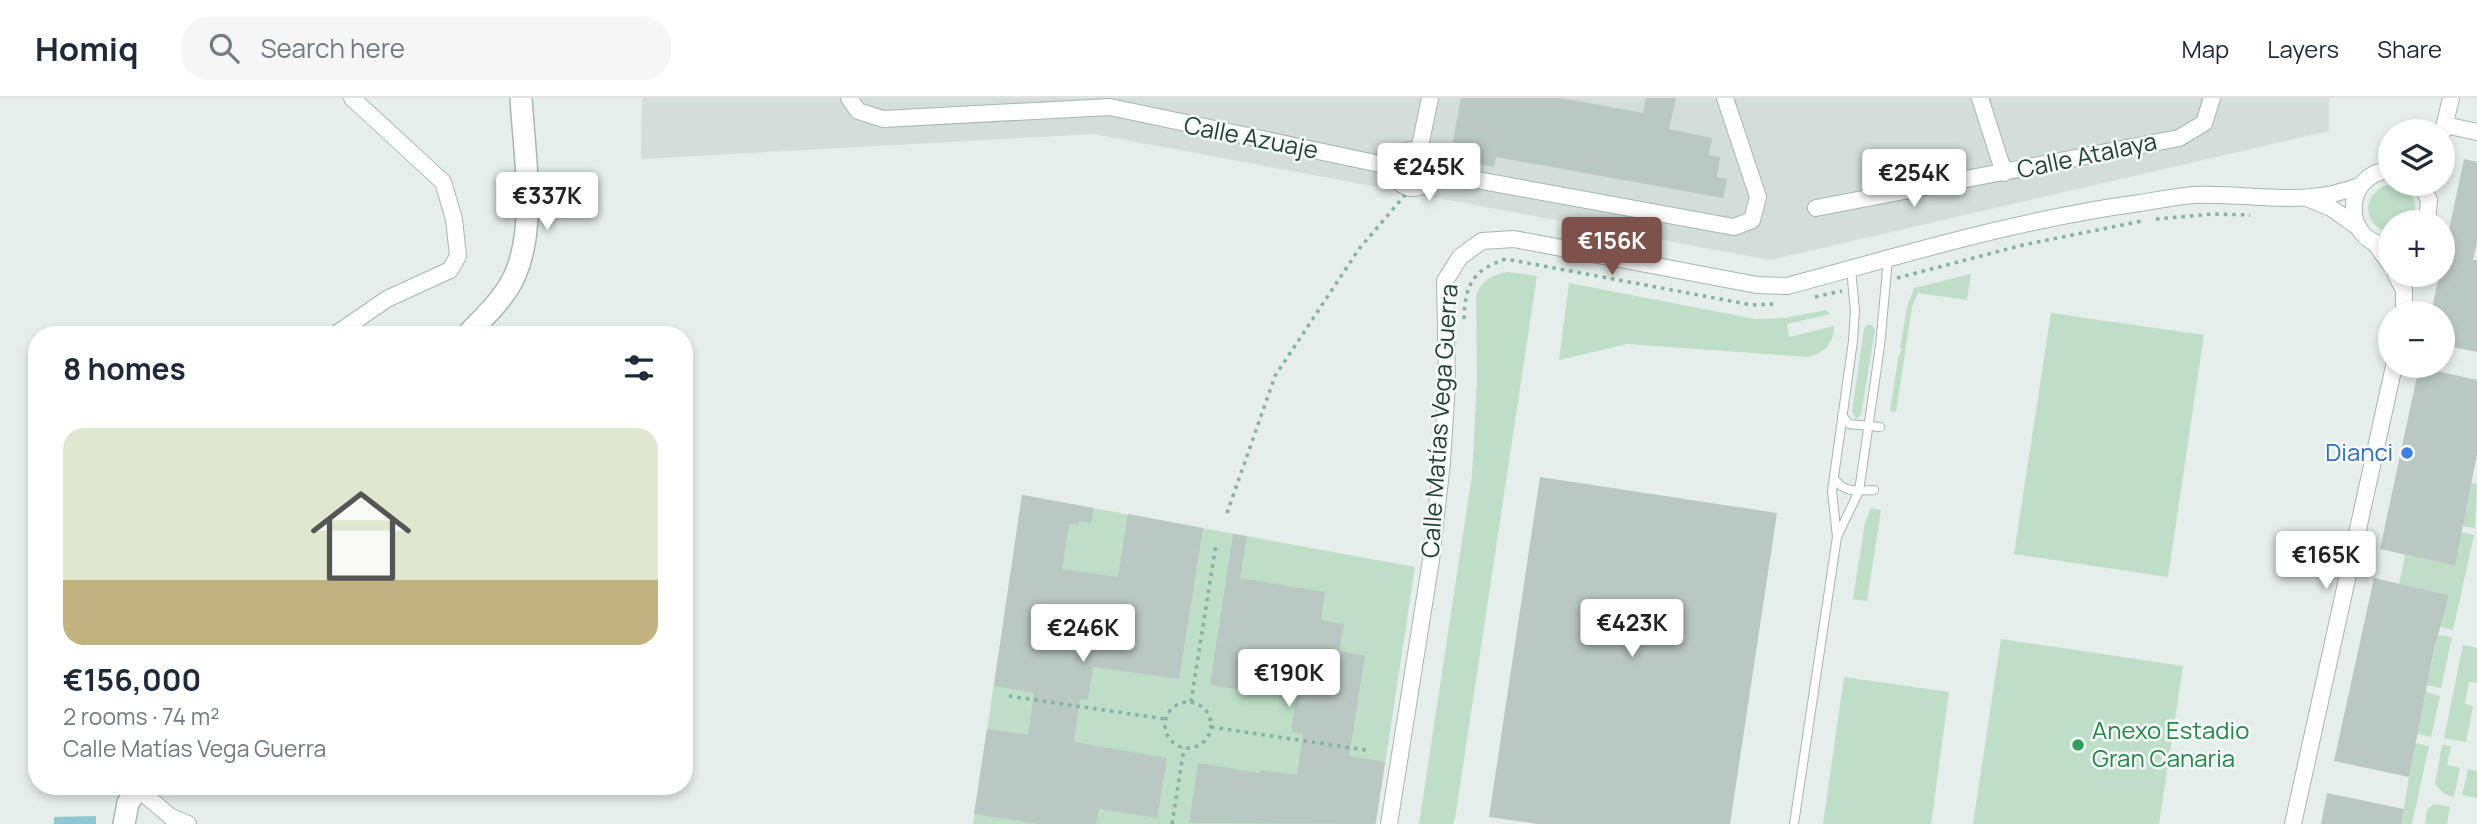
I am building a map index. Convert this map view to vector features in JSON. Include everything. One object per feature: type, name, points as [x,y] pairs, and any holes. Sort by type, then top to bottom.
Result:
[{"type":"main road","points":[[475,326],[495,305],[514,276],[526,238],[521,98]]},
{"type":"main road","points":[[124,824],[128,803],[134,795]]},
{"type":"street","points":[[348,326],[387,299],[450,270],[458,256],[454,219],[443,182],[352,98]]},
{"type":"street","points":[[1419,150],[1430,98]]},
{"type":"street","points":[[1433,172],[1734,227],[1752,220],[1758,197],[1725,98]]},
{"type":"street","points":[[1980,98],[2004,173]]},
{"type":"street","name":"Calle Atalaya","points":[[1816,208],[2179,138],[2204,123],[2212,98]]},
{"type":"street","points":[[2446,119],[2451,98]]},
{"type":"street","name":"Calle Azuaje","points":[[854,105],[883,119],[1110,107],[1394,167]]},
{"type":"street","points":[[2455,129],[2477,132]]},
{"type":"street","points":[[1419,150],[1428,156],[1433,172],[1427,183],[1411,188],[1400,183],[1394,167],[1396,160],[1405,151],[1419,150]]},
{"type":"street","name":"Calle Matías Vega Guerra","points":[[1389,824],[1431,560],[1442,463],[1447,383],[1445,281],[1460,257],[1482,241],[1514,239],[1757,285],[1787,286],[2018,225],[2119,205],[2193,195],[2309,199],[2345,192],[2378,174]]},
{"type":"street","points":[[2359,228],[2353,210],[2361,185]]},
{"type":"street","name":"Calle Matías Vega Guerra","points":[[2309,199],[2331,208],[2359,228],[2378,248]]},
{"type":"street","points":[[2374,242],[2378,243]]},
{"type":"street","points":[[2293,824],[2391,378]]},
{"type":"street","points":[[147,795],[171,817],[188,824]]},
{"type":"lane","points":[[1837,537],[1859,491],[1888,280],[1888,260]]},
{"type":"lane","points":[[1794,824],[1837,537],[1832,491],[1856,311],[1851,269]]},
{"type":"lane","points":[[1842,415],[1849,424],[1880,427]]},
{"type":"lane","points":[[1833,477],[1839,487],[1859,491],[1874,490]]},
{"type":"path","points":[[1227,513],[1275,376],[1359,249],[1411,188]]},
{"type":"path","points":[[1888,280],[2023,245],[2155,219],[2212,214],[2251,215]]},
{"type":"path","points":[[1464,323],[1466,295],[1471,281],[1487,265],[1506,259],[1752,304],[1778,304]]},
{"type":"path","points":[[1803,300],[1853,289]]},
{"type":"path","points":[[1191,702],[1216,544]]},
{"type":"path","points":[[1009,696],[1165,719]]},
{"type":"path","points":[[1191,702],[1204,708],[1211,727],[1209,735],[1199,746],[1184,748],[1170,741],[1166,734],[1165,719],[1172,707],[1191,702]]},
{"type":"path","points":[[1211,727],[1366,750]]},
{"type":"path","points":[[1172,824],[1184,748]]},
{"type":"shaded area","points":[[642,98],[2329,98],[2329,131],[1770,260],[1093,134],[641,159]]},
{"type":"green space","points":[[2378,190],[2378,196],[2411,196],[2415,210],[2378,210],[2378,227],[2369,215],[2368,207]]},
{"type":"green space","points":[[1508,272],[1537,276],[1455,819],[1453,824],[1419,824],[1472,475],[1477,381],[1476,298],[1487,279]]},
{"type":"green space","points":[[1971,274],[1967,300],[1918,293],[1912,307],[1896,412],[1890,411],[1907,308],[1914,288]]},
{"type":"green space","points":[[1569,283],[1755,319],[1785,318],[1826,310],[1830,314],[1787,324],[1789,337],[1834,326],[1834,332],[1827,347],[1808,357],[1627,344],[1559,360]]},
{"type":"green space","points":[[2051,313],[2204,335],[2168,577],[2014,554]]},
{"type":"green space","points":[[1867,325],[1872,325],[1875,330],[1861,415],[1856,419],[1852,411],[1864,329]]},
{"type":"green space","points":[[2471,483],[2477,484],[2475,528],[2462,526]]},
{"type":"green space","points":[[1022,495],[1415,567],[1376,824],[973,824]]},
{"type":"green space","points":[[1871,508],[1881,510],[1867,601],[1853,599],[1865,523]]},
{"type":"green space","points":[[2461,532],[2474,535],[2453,630],[2440,627],[2449,595],[2399,584],[2405,555],[2455,566]]},
{"type":"green space","points":[[2438,635],[2452,637],[2441,688],[2427,685]]},
{"type":"green space","name":"Anexo Estadio Gran Canaria","points":[[2001,639],[2183,666],[2159,824],[1973,824]]},
{"type":"green space","points":[[2463,645],[2477,648],[2477,683],[2469,682],[2465,704],[2473,706],[2466,742],[2444,738]]},
{"type":"green space","points":[[1844,677],[1949,692],[1931,824],[1823,824]]},
{"type":"green space","points":[[2426,692],[2440,696],[2431,737],[2417,734]]},
{"type":"green space","points":[[2415,743],[2429,746],[2412,824],[2401,824]]},
{"type":"green space","points":[[2442,745],[2451,746],[2447,765],[2460,768],[2454,797],[2444,794],[2435,784]]},
{"type":"green space","points":[[2468,769],[2477,771],[2477,798],[2462,795]]},
{"type":"green space","points":[[2434,804],[2450,807],[2447,824],[2425,824],[2427,810]]},
{"type":"water","points":[[96,816],[96,824],[54,824],[54,817]]},
{"type":"building","points":[[1461,98],[1561,98],[1643,113],[1646,98],[1676,98],[1669,129],[1712,138],[1709,155],[1720,157],[1717,177],[1727,179],[1723,198],[1496,157],[1494,167],[1472,163],[1474,153],[1460,150],[1453,141]]},
{"type":"building","points":[[2464,159],[2477,162],[2477,243],[2473,260],[2477,260],[2477,352],[2455,347],[2455,301],[2434,301],[2436,287],[2455,287],[2453,210]]},
{"type":"building","points":[[2455,375],[2477,380],[2477,454],[2455,566],[2380,549],[2417,378],[2455,378]]},
{"type":"building","points":[[1540,477],[1777,513],[1730,824],[1538,824],[1489,817]]},
{"type":"building","points":[[1022,495],[1094,508],[1091,523],[1079,521],[1078,525],[1069,524],[1062,569],[1118,577],[1128,514],[1203,528],[1179,679],[1093,667],[1088,700],[1080,699],[1074,742],[1167,758],[1157,818],[1099,809],[1096,824],[1039,824],[974,814],[987,729],[1028,735],[1034,693],[994,686]]},
{"type":"building","points":[[1233,534],[1247,536],[1240,578],[1325,592],[1321,620],[1344,624],[1339,651],[1365,656],[1349,756],[1385,762],[1375,824],[1189,823],[1198,763],[1260,773],[1260,770],[1297,775],[1303,734],[1291,732],[1296,698],[1210,685]]},
{"type":"building","points":[[2374,578],[2449,595],[2434,650],[2409,777],[2334,761]]},
{"type":"building","points":[[2327,793],[2404,809],[2401,824],[2321,824]]},
{"type":"place","name":"Dianci","points":[[2407,453]]},
{"type":"place","name":"Anexo Estadio Gran Canaria","points":[[2078,745]]}]
